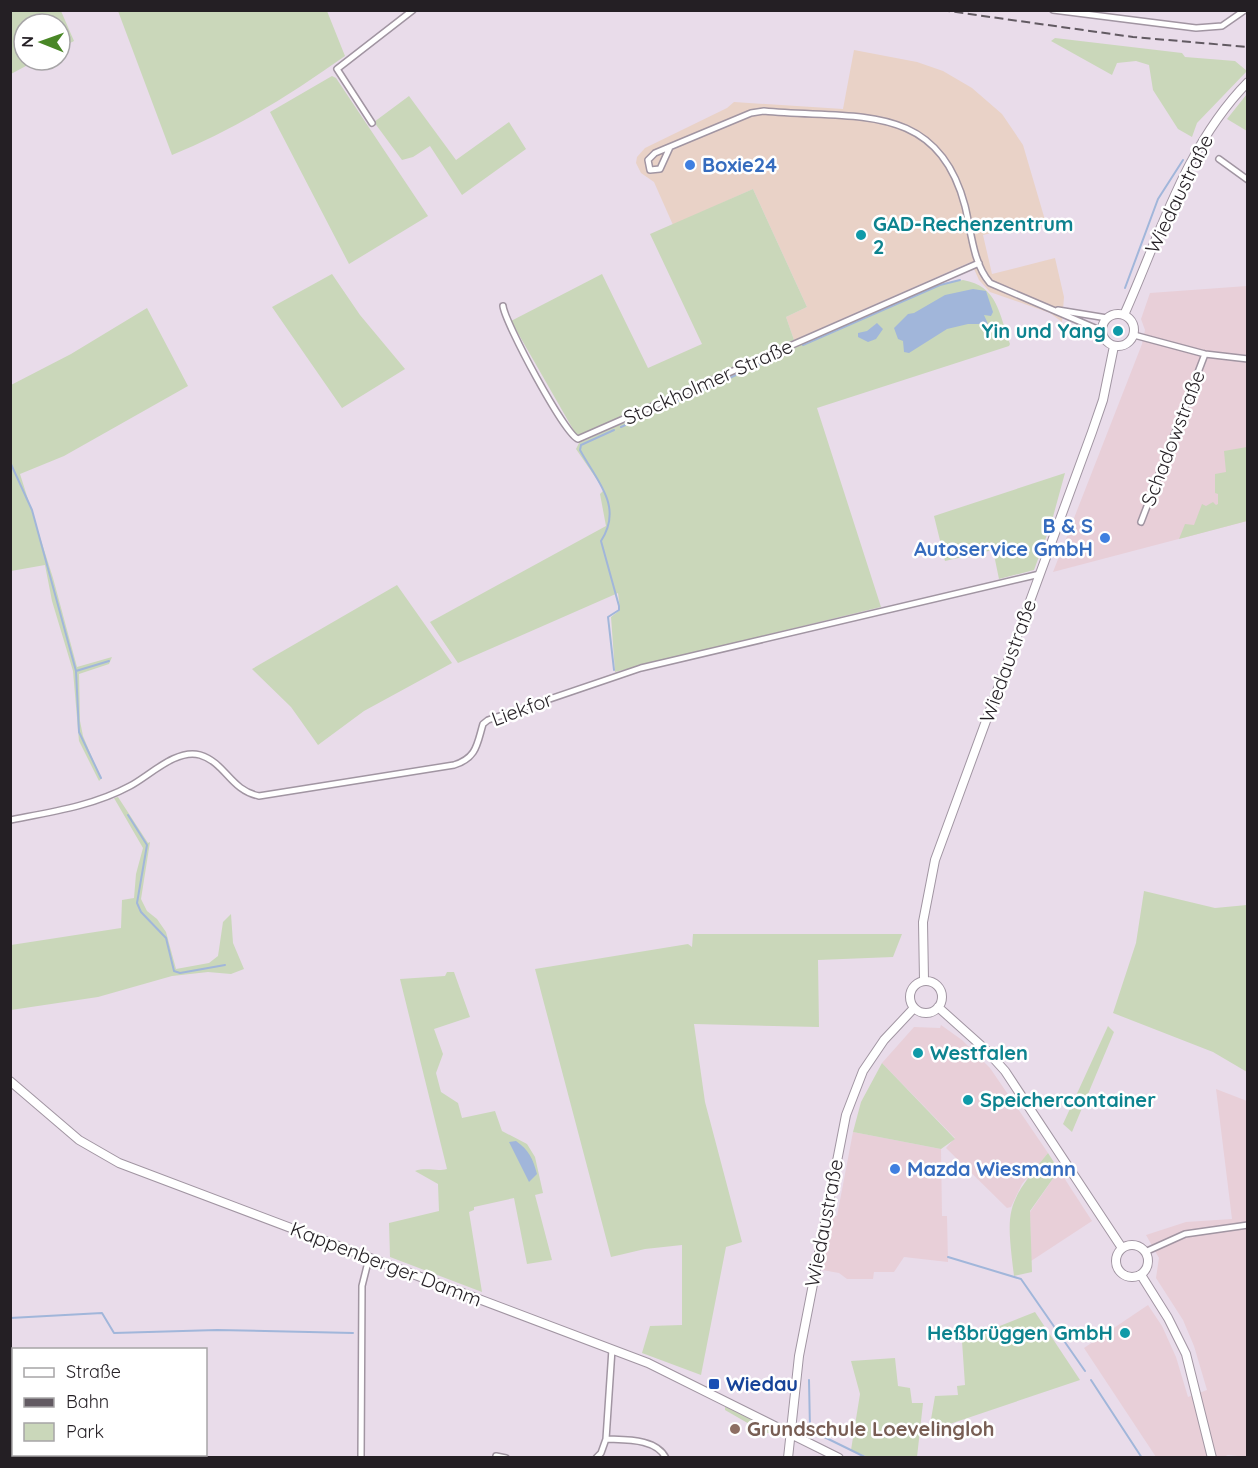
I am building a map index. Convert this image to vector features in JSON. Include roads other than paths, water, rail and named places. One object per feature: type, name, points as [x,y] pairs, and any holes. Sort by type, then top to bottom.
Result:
[{"type":"main road","name":"Wiedaustraße","points":[[1124,315],[1159,230],[1199,147],[1218,117],[1248,82]]},
{"type":"main road","points":[[1117,314],[1124,315],[1134,325],[1134,335],[1124,346],[1114,346],[1105,341],[1102,331],[1107,318],[1117,314]]},
{"type":"main road","name":"Wiedaustraße","points":[[924,980],[924,922],[935,860],[1103,400],[1114,346]]},
{"type":"main road","points":[[924,980],[932,982],[940,989],[942,999],[938,1007],[924,1013],[914,1008],[910,1001],[910,991],[917,983],[924,980]]},
{"type":"main road","points":[[938,1007],[986,1050],[1005,1071],[1122,1248]]},
{"type":"main road","name":"Wiedaustraße","points":[[788,1458],[799,1356],[846,1115],[868,1064],[884,1040],[914,1008]]},
{"type":"main road","name":"Kappenberger Damm","points":[[10,1081],[79,1140],[110,1159],[612,1349],[683,1378],[792,1436]]},
{"type":"main road","points":[[1134,1245],[1145,1252],[1148,1262],[1141,1275],[1130,1278],[1120,1273],[1116,1258],[1122,1248],[1134,1245]]},
{"type":"main road","points":[[1141,1275],[1168,1318],[1186,1354],[1212,1458]]},
{"type":"main road","points":[[792,1436],[839,1458]]},
{"type":"street","points":[[372,123],[337,69],[413,10]]},
{"type":"street","points":[[1053,10],[1196,28],[1222,26],[1245,10]]},
{"type":"street","points":[[670,147],[660,169],[650,170],[647,164],[650,156],[738,116],[764,111],[895,123],[927,139],[952,169],[983,275],[994,286],[1058,310],[1102,331]]},
{"type":"street","points":[[1219,159],[1248,180]]},
{"type":"street","name":"Stockholmer Straße","points":[[503,306],[533,373],[565,428],[578,439],[979,262]]},
{"type":"street","points":[[1058,310],[1107,318]]},
{"type":"street","points":[[1134,335],[1205,354],[1248,359]]},
{"type":"street","name":"Schadowstraße","points":[[1141,522],[1205,354]]},
{"type":"street","name":"Liekfor","points":[[10,820],[96,801],[120,791],[183,755],[198,754],[213,761],[238,788],[259,796],[454,765],[471,758],[483,724],[488,720],[616,675],[1040,574]]},
{"type":"street","points":[[1145,1252],[1185,1234],[1248,1226]]},
{"type":"street","points":[[361,1458],[362,1286],[369,1258]]},
{"type":"street","points":[[596,1458],[601,1453],[606,1439],[612,1349]]},
{"type":"street","points":[[606,1439],[650,1444],[661,1449],[666,1458]]},
{"type":"street","points":[[496,1456],[506,1458]]},
{"type":"water","points":[[973,289],[986,291],[993,312],[991,316],[984,315],[988,324],[968,324],[947,329],[909,353],[904,352],[903,341],[898,339],[894,328],[908,314],[914,313],[945,295]]},
{"type":"water","points":[[877,323],[883,329],[876,339],[868,342],[858,337],[858,333],[867,331]]},
{"type":"water","points":[[516,1141],[527,1151],[537,1174],[529,1182],[509,1142]]},
{"type":"waterway","points":[[1125,288],[1158,199],[1183,160]]},
{"type":"waterway","points":[[803,345],[940,285],[960,280]]},
{"type":"waterway","points":[[621,427],[787,352]]},
{"type":"waterway","points":[[614,430],[581,445],[580,450],[600,483],[609,505],[610,516],[601,541],[619,606],[619,610],[608,617],[614,670]]},
{"type":"waterway","points":[[10,462],[32,510],[76,671],[79,732],[101,778]]},
{"type":"waterway","points":[[76,671],[109,661]]},
{"type":"waterway","points":[[128,815],[147,845],[137,903],[141,912],[166,938],[174,971],[180,973],[225,965]]},
{"type":"waterway","points":[[948,1257],[1021,1279],[1085,1371]]},
{"type":"waterway","points":[[10,1318],[102,1313],[114,1333],[217,1330],[353,1333]]},
{"type":"waterway","points":[[809,1380],[810,1430],[867,1458]]},
{"type":"waterway","points":[[1091,1380],[1142,1458]]},
{"type":"railway","points":[[941,10],[1133,37],[1248,47]]},
{"type":"place","name":"Boxie24","points":[[690,165]]},
{"type":"place","name":"GAD-Rechenzentrum 2","points":[[861,235]]},
{"type":"place","name":"Yin und Yang","points":[[1118,331]]},
{"type":"place","name":"B & S Autoservice GmbH","points":[[1105,538]]},
{"type":"place","name":"Westfalen","points":[[918,1053]]},
{"type":"place","name":"Speichercontainer","points":[[968,1100]]},
{"type":"place","name":"Mazda Wiesmann","points":[[895,1169]]},
{"type":"place","name":"Heßbrüggen GmbH","points":[[1125,1333]]},
{"type":"place","name":"Wiedau","points":[[714,1384]]},
{"type":"place","name":"Grundschule Loevelingloh","points":[[735,1429]]}]
